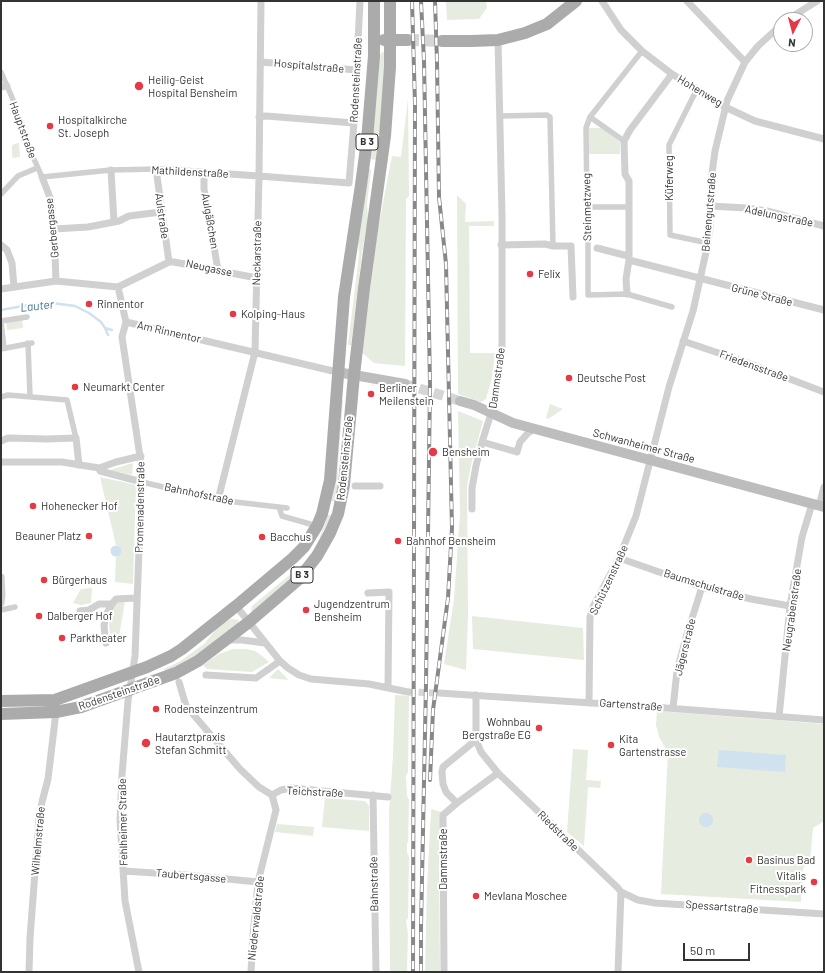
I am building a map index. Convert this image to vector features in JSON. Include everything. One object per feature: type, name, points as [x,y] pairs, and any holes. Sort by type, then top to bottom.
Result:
[{"type":"main road","name":"B 3","points":[[374,1],[374,40]]},
{"type":"main road","name":"B 3","points":[[390,1],[391,40]]},
{"type":"main road","points":[[442,41],[498,40],[513,37],[535,30],[547,24],[576,1]]},
{"type":"main road","points":[[374,40],[407,40]]},
{"type":"main road","name":"Rodensteinstraße","points":[[1,701],[55,700],[133,672],[171,656],[236,606],[293,558],[311,537],[324,509],[330,480],[337,372],[344,297],[364,164],[372,85],[374,40]]},
{"type":"main road","name":"Rodensteinstraße","points":[[1,714],[56,712],[81,707],[176,673],[198,661],[249,622],[299,580],[317,556],[330,533],[339,509],[344,485],[354,375],[365,280],[381,168],[388,101],[391,40]]},
{"type":"main road","points":[[364,164],[374,164],[381,168]]},
{"type":"main road","points":[[337,372],[405,384]]},
{"type":"main road","name":"Schwanheimer Straße","points":[[460,401],[474,405],[513,423],[818,506]]},
{"type":"street","name":"Neckarstraße","points":[[218,500],[255,352],[261,1]]},
{"type":"street","name":"Rodensteinstraße","points":[[349,183],[358,70],[360,1]]},
{"type":"street","name":"Hohenweg","points":[[602,1],[621,30],[642,51],[672,74],[725,107],[755,121],[824,139]]},
{"type":"street","points":[[687,1],[745,62]]},
{"type":"street","points":[[796,12],[807,3],[817,1]]},
{"type":"street","name":"Beinengutstraße","points":[[650,461],[669,387],[684,341],[701,279],[708,243],[711,181],[715,151],[725,107],[745,62],[758,46],[773,32]]},
{"type":"street","name":"Dammstraße","points":[[472,509],[472,488],[482,442],[495,401],[502,354],[502,245],[498,40]]},
{"type":"street","name":"Steinmetzweg","points":[[642,51],[590,117],[586,128],[588,295],[627,294],[672,307]]},
{"type":"street","name":"Hospitalstraße","points":[[261,62],[358,70]]},
{"type":"street","name":"Hauptstraße","points":[[1,72],[4,87],[37,168],[18,176],[1,194]]},
{"type":"street","points":[[627,294],[626,279],[628,258],[629,181],[625,174],[624,141],[630,130],[672,74]]},
{"type":"street","name":"Küferweg","points":[[697,89],[669,145],[670,235],[708,243]]},
{"type":"street","points":[[500,116],[547,115],[550,117],[553,246]]},
{"type":"street","points":[[259,117],[266,116],[354,123]]},
{"type":"street","points":[[590,117],[624,141]]},
{"type":"street","points":[[37,168],[42,177]]},
{"type":"street","name":"Mathildenstraße","points":[[42,177],[111,170],[156,169],[349,183]]},
{"type":"street","name":"Aulstraße","points":[[156,169],[169,262]]},
{"type":"street","points":[[111,170],[114,222]]},
{"type":"street","name":"Aulgäßchen","points":[[204,172],[204,189],[218,270]]},
{"type":"street","name":"Gerbergasse","points":[[42,177],[51,200],[54,229],[56,281]]},
{"type":"street","points":[[587,207],[629,206]]},
{"type":"street","name":"Adelungstraße","points":[[710,206],[767,211],[824,226]]},
{"type":"street","points":[[54,229],[88,227],[114,222],[129,216],[161,212]]},
{"type":"street","points":[[502,245],[545,244],[553,246],[571,246],[573,297]]},
{"type":"street","points":[[1,245],[7,250],[12,263],[14,286]]},
{"type":"street","name":"Grüne Straße","points":[[597,248],[701,279],[824,310]]},
{"type":"street","points":[[1,289],[56,281],[118,287],[169,262]]},
{"type":"street","name":"Neugasse","points":[[169,262],[179,262],[257,278]]},
{"type":"street","name":"Am Rinnentor","points":[[118,287],[126,322],[337,372]]},
{"type":"street","points":[[27,317],[1,321],[2,348],[30,343],[30,396]]},
{"type":"street","name":"Promenadenstraße","points":[[126,322],[122,337],[141,456],[142,482],[133,672]]},
{"type":"street","name":"Friedensstraße","points":[[684,341],[748,363],[824,392]]},
{"type":"street","points":[[1,397],[8,395],[67,400],[76,438],[79,465]]},
{"type":"street","points":[[482,442],[517,452],[520,442],[534,429]]},
{"type":"street","points":[[1,440],[8,438],[76,438]]},
{"type":"street","name":"Bahnhofstraße","points":[[1,462],[62,462],[99,468],[141,456]]},
{"type":"street","name":"Schützenstraße","points":[[589,702],[590,617],[593,607],[628,538],[636,516],[650,461]]},
{"type":"street","name":"Bahnhofstraße","points":[[99,468],[100,471],[218,500],[287,508]]},
{"type":"street","points":[[355,486],[380,486]]},
{"type":"street","name":"Neugrabenstraße","points":[[779,717],[790,606],[802,537],[818,506],[824,487]]},
{"type":"street","points":[[279,507],[282,516],[317,526]]},
{"type":"street","name":"Baumschulstraße","points":[[619,558],[702,587],[751,599],[790,606]]},
{"type":"street","points":[[1,577],[1,603]]},
{"type":"street","name":"Jägerstraße","points":[[673,708],[677,671],[702,587]]},
{"type":"street","points":[[368,593],[389,592],[388,688]]},
{"type":"street","points":[[106,643],[104,626],[106,615],[116,598],[137,598]]},
{"type":"street","points":[[80,611],[89,610],[99,604],[112,604]]},
{"type":"street","points":[[236,606],[280,661],[293,672],[305,677],[408,692]]},
{"type":"street","points":[[1,610],[15,607]]},
{"type":"street","points":[[226,640],[246,640],[265,643]]},
{"type":"street","points":[[206,675],[256,678],[280,661]]},
{"type":"street","name":"Fehlheimer Straße","points":[[133,672],[129,690],[121,785],[120,820],[125,901],[139,972]]},
{"type":"street","name":"Teichstraße","points":[[179,682],[186,706],[240,769],[259,788],[272,795],[282,790],[291,788],[388,797]]},
{"type":"street","name":"Gartenstraße","points":[[439,693],[589,702],[824,720]]},
{"type":"street","name":"Riedstraße","points":[[476,695],[476,740],[481,752],[498,773],[621,892]]},
{"type":"street","name":"Wilhelmstraße","points":[[29,972],[39,819],[48,779],[56,712]]},
{"type":"street","points":[[457,803],[446,792],[443,784],[443,766],[476,740]]},
{"type":"street","name":"Dammstraße","points":[[444,972],[443,815],[498,773]]},
{"type":"street","name":"Niederwaldstraße","points":[[251,972],[258,882],[276,810],[272,795]]},
{"type":"street","name":"Bahnstraße","points":[[373,795],[376,972]]},
{"type":"street","name":"Taubertsgasse","points":[[123,871],[258,882]]},
{"type":"street","points":[[618,972],[621,892]]},
{"type":"street","name":"Spessartstraße","points":[[621,892],[638,900],[655,903],[824,914]]},
{"type":"shaded area","points":[[446,1],[486,1],[487,8],[479,19],[447,20]]},
{"type":"shaded area","points":[[382,52],[385,53],[384,93],[376,159],[374,160],[370,159],[378,59]]},
{"type":"shaded area","points":[[408,99],[409,196],[406,199],[405,366],[374,363],[361,352],[367,286],[392,156],[401,157]]},
{"type":"shaded area","points":[[588,128],[602,128],[620,142],[620,154],[588,154]]},
{"type":"shaded area","points":[[19,143],[20,157],[13,158],[12,146]]},
{"type":"shaded area","points":[[370,168],[371,171],[367,203],[368,219],[362,253],[351,345],[348,345],[359,255],[358,238],[368,171]]},
{"type":"shaded area","points":[[457,195],[466,204],[465,222],[494,221],[494,226],[469,226],[470,353],[495,353],[492,378],[486,399],[481,402],[458,394]]},
{"type":"shaded area","points":[[22,319],[23,328],[7,330],[6,321]]},
{"type":"shaded area","points":[[340,400],[343,400],[336,502],[331,501]]},
{"type":"shaded area","points":[[550,404],[563,409],[548,419],[546,418]]},
{"type":"shaded area","points":[[458,411],[483,421],[471,465],[467,487],[468,616],[466,670],[444,664],[454,599],[460,514]]},
{"type":"shaded area","points":[[133,463],[132,475],[110,470]]},
{"type":"shaded area","points":[[100,477],[136,485],[133,584],[115,582],[116,557],[120,555],[120,547],[116,545]]},
{"type":"shaded area","points":[[328,515],[332,515],[321,540],[299,572],[254,612],[251,611],[252,606],[304,563],[317,545]]},
{"type":"shaded area","points":[[92,588],[91,603],[81,605],[73,603],[81,589]]},
{"type":"shaded area","points":[[125,601],[119,637],[112,642],[109,626],[111,611],[117,602]]},
{"type":"shaded area","points":[[472,616],[583,628],[584,660],[473,649]]},
{"type":"shaded area","points":[[231,619],[239,620],[237,625],[200,653],[167,672],[164,669],[179,662],[204,644],[223,622]]},
{"type":"shaded area","points":[[233,649],[255,651],[269,662],[252,672],[207,669],[203,665],[219,654]]},
{"type":"shaded area","points":[[278,669],[284,675],[288,680],[269,678]]},
{"type":"shaded area","points":[[395,695],[409,696],[408,772],[406,776],[407,796],[409,800],[407,844],[407,852],[409,857],[408,918],[406,921],[408,933],[407,972],[390,972],[389,812]]},
{"type":"shaded area","points":[[657,711],[824,724],[824,821],[813,828],[810,861],[803,868],[801,902],[661,894],[668,753],[659,737],[656,725]]},
{"type":"shaded area","points":[[573,749],[588,750],[586,780],[601,781],[600,788],[588,787],[584,846],[567,832]]},
{"type":"shaded area","points":[[325,798],[365,801],[369,806],[369,831],[322,827]]},
{"type":"shaded area","points":[[431,809],[441,812],[439,851],[440,972],[425,972]]},
{"type":"shaded area","points":[[277,824],[314,827],[313,836],[275,832]]},
{"type":"water","points":[[116,545],[120,547],[122,551],[120,555],[116,557],[112,555],[110,551],[112,547]]},
{"type":"water","points":[[719,750],[786,755],[785,772],[717,767]]},
{"type":"water","points":[[703,813],[709,813],[713,817],[713,823],[709,827],[703,827],[699,823],[699,817]]},
{"type":"waterway","name":"Lauter","points":[[1,310],[28,305],[52,303],[75,306],[89,313],[101,322],[108,335]]},
{"type":"waterway","name":"Lauter","points":[[105,328],[112,330]]},
{"type":"tunnel","points":[[407,40],[442,41]]},
{"type":"tunnel","points":[[405,384],[460,401]]},
{"type":"tunnel","points":[[408,692],[439,693]]},
{"type":"railway","points":[[412,1],[415,104],[413,972]]},
{"type":"railway","points":[[421,1],[424,61],[430,384],[421,972]]},
{"type":"railway","points":[[430,780],[433,710],[448,598],[452,528],[446,264],[439,197],[435,1]]},
{"type":"place","name":"Heilig-Geist Hospital Bensheim","points":[[139,86]]},
{"type":"place","name":"Hospitalkirche St. Joseph","points":[[50,126]]},
{"type":"place","name":"Felix","points":[[530,274]]},
{"type":"place","name":"Rinnentor","points":[[89,304]]},
{"type":"place","name":"Kolping-Haus","points":[[233,314]]},
{"type":"place","name":"Deutsche Post","points":[[569,378]]},
{"type":"place","name":"Neumarkt Center","points":[[75,387]]},
{"type":"place","name":"Berliner Meilenstein","points":[[371,394]]},
{"type":"place","name":"Bensheim","points":[[433,452]]},
{"type":"place","name":"Hohenecker Hof","points":[[33,506]]},
{"type":"place","name":"Beauner Platz","points":[[89,536]]},
{"type":"place","name":"Bacchus","points":[[262,537]]},
{"type":"place","name":"Bahnhof Bensheim","points":[[398,541]]},
{"type":"place","name":"Bürgerhaus","points":[[44,580]]},
{"type":"place","name":"Jugendzentrum Bensheim","points":[[306,610]]},
{"type":"place","name":"Dalberger Hof","points":[[39,616]]},
{"type":"place","name":"Parktheater","points":[[62,638]]},
{"type":"place","name":"Rodensteinzentrum","points":[[156,709]]},
{"type":"place","name":"Wohnbau Bergstraße EG","points":[[539,728]]},
{"type":"place","name":"Hautarztpraxis Stefan Schmitt","points":[[146,743]]},
{"type":"place","name":"Kita Gartenstrasse","points":[[611,745]]},
{"type":"place","name":"Basinus Bad","points":[[749,860]]},
{"type":"place","name":"Vitalis Fitnesspark","points":[[814,882]]},
{"type":"place","name":"Mevlana Moschee","points":[[476,896]]}]
